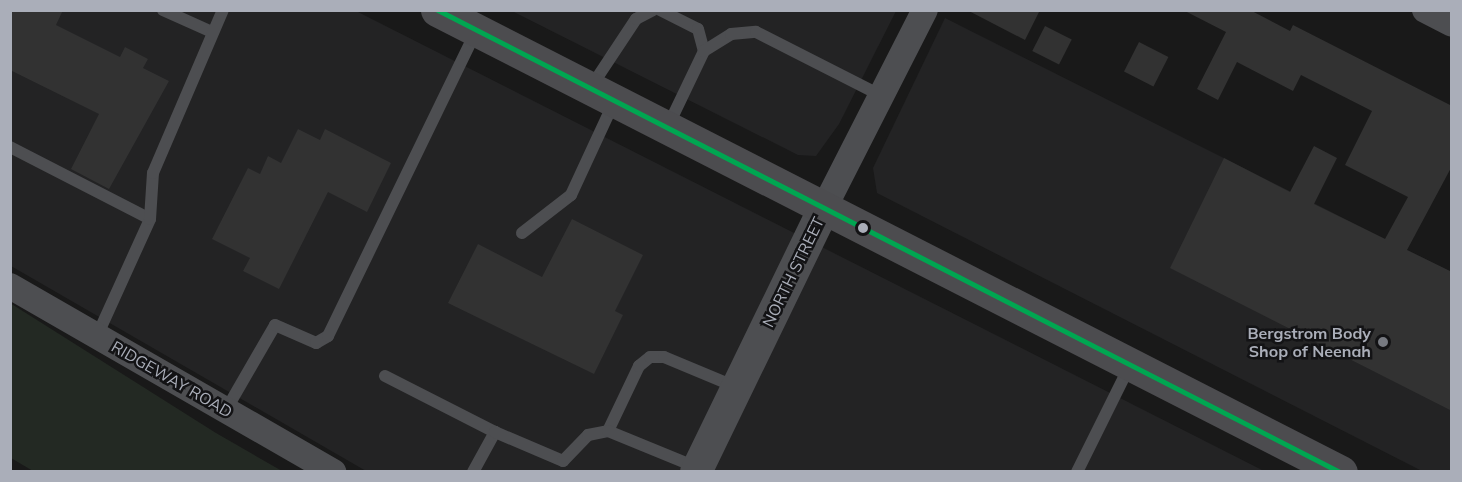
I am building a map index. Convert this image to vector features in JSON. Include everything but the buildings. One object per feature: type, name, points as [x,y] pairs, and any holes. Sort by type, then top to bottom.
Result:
[{"type":"main road","points":[[437,10],[1341,471]]},
{"type":"street","name":"NORTH STREET","points":[[697,470],[824,208],[925,10]]},
{"type":"street","points":[[1425,10],[1452,24]]},
{"type":"street","name":"RIDGEWAY ROAD","points":[[10,286],[333,471]]},
{"type":"lane","points":[[163,10],[212,32]]},
{"type":"lane","points":[[97,336],[150,219],[153,173],[207,57],[212,32],[223,10]]},
{"type":"lane","points":[[522,233],[571,195],[602,95],[636,19],[652,10]]},
{"type":"lane","points":[[660,10],[698,29],[704,51]]},
{"type":"lane","points":[[226,410],[275,325],[316,343],[328,336],[476,30]]},
{"type":"lane","points":[[668,128],[704,51],[731,34],[756,32],[882,96]]},
{"type":"lane","points":[[10,147],[150,219]]},
{"type":"lane","points":[[609,431],[639,366],[650,357],[664,357],[737,387]]},
{"type":"lane","points":[[1077,471],[1131,364]]},
{"type":"lane","points":[[386,376],[495,432],[563,461],[588,435],[609,431],[697,470]]},
{"type":"lane","points":[[473,471],[495,432]]},
{"type":"shaded area","points":[[11,11],[356,11],[1264,471],[366,471],[11,266]]},
{"type":"shaded area","points":[[512,11],[896,11],[839,124],[816,156],[798,155]]},
{"type":"shaded area","points":[[945,18],[1451,272],[1451,471],[1422,471],[877,193],[873,168]]},
{"type":"shaded area","points":[[10,303],[216,433],[282,471],[33,471],[11,458]]},
{"type":"transit line","points":[[438,10],[1340,472]]},
{"type":"place","name":"Bergstrom Body Shop of Neenah","points":[[1383,342]]}]
